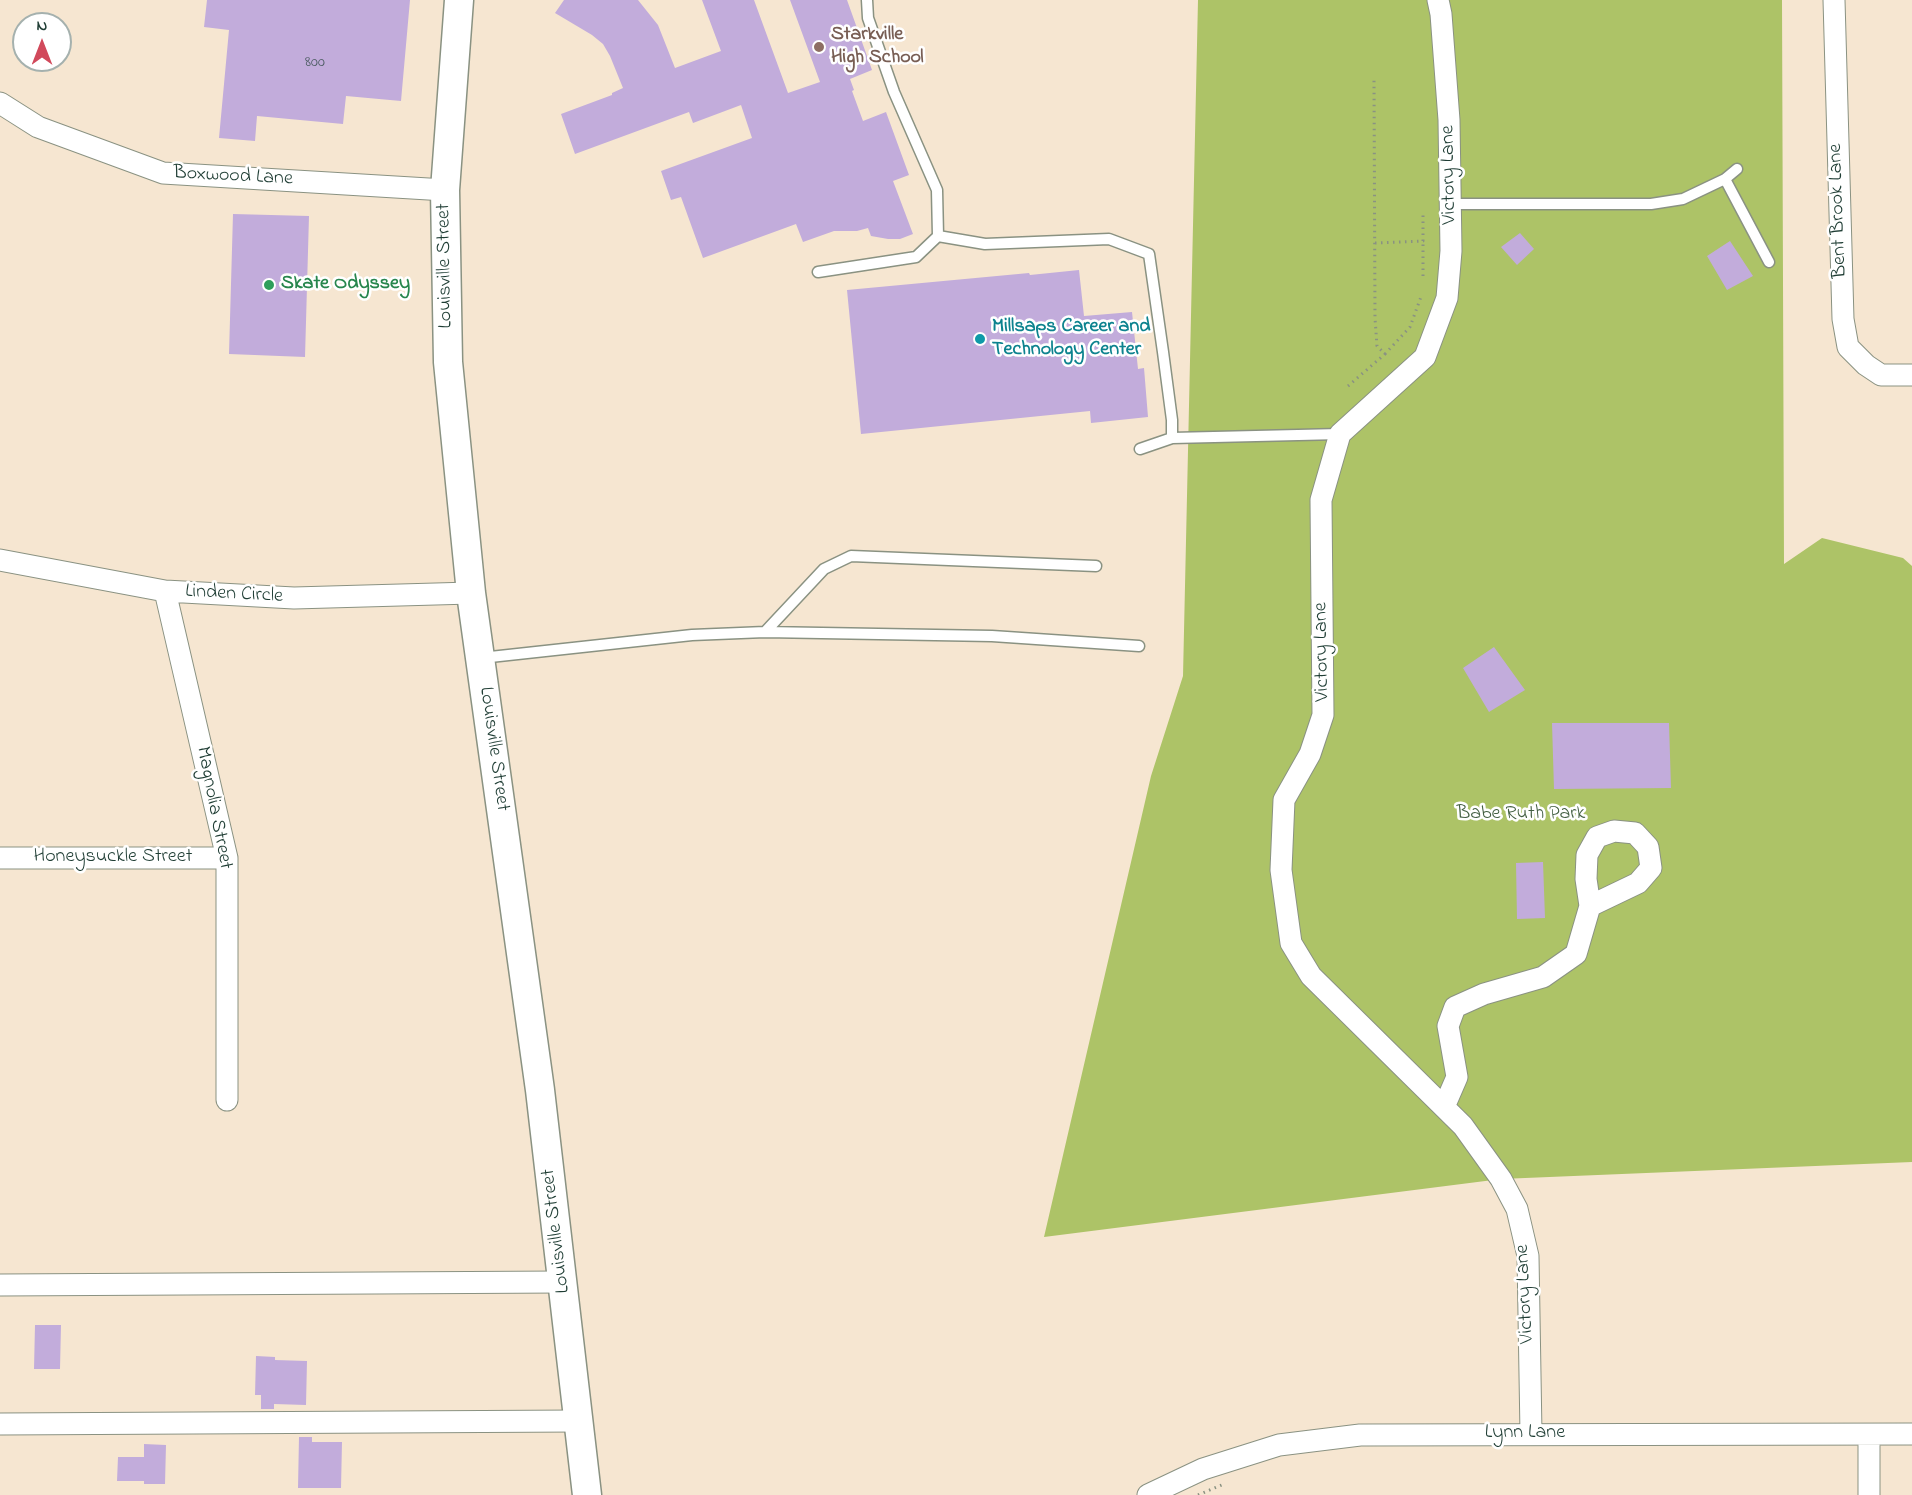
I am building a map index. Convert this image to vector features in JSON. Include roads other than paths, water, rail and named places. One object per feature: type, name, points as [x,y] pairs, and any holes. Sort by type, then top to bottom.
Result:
[{"type":"main road","name":"Louisville Street","points":[[459,0],[445,190],[447,362],[471,593],[540,1090],[587,1495]]},
{"type":"street","name":"Victory Lane","points":[[1438,0],[1449,120],[1451,250],[1447,298],[1425,357],[1340,434],[1321,500],[1323,715],[1310,754],[1284,800],[1281,870],[1291,944],[1311,976],[1463,1126],[1501,1179],[1517,1209],[1528,1256],[1531,1434]]},
{"type":"street","name":"Bent Brook Lane","points":[[1834,0],[1843,319],[1848,346],[1881,375],[1912,375]]},
{"type":"street","name":"Boxwood Lane","points":[[0,103],[38,127],[163,173],[445,190]]},
{"type":"street","name":"Linden Circle","points":[[0,560],[165,591],[294,598],[471,593]]},
{"type":"street","name":"Magnolia Street","points":[[165,591],[227,858],[226,1100]]},
{"type":"street","name":"Honeysuckle Street","points":[[0,858],[227,858]]},
{"type":"street","points":[[1444,1107],[1457,1077],[1448,1026],[1455,1007],[1484,994],[1543,977],[1576,954],[1590,906]]},
{"type":"street","points":[[0,1285],[563,1282]]},
{"type":"street","points":[[0,1424],[579,1421]]},
{"type":"street","points":[[1869,1434],[1869,1495]]},
{"type":"street","name":"Lynn Lane","points":[[1148,1495],[1203,1469],[1279,1445],[1360,1435],[1912,1434]]},
{"type":"lane","points":[[818,272],[916,257],[938,236],[937,190],[890,81],[867,18],[867,0]]},
{"type":"lane","points":[[1451,204],[1652,204],[1683,199],[1725,178],[1737,169]]},
{"type":"lane","points":[[1725,178],[1769,262]]},
{"type":"lane","points":[[938,236],[985,244],[1109,239],[1149,254],[1164,352],[1172,438]]},
{"type":"lane","points":[[1140,449],[1172,438],[1340,434]]},
{"type":"lane","points":[[765,632],[824,569],[851,556],[1096,566]]},
{"type":"lane","points":[[481,658],[692,635],[765,632],[992,636],[1139,646]]},
{"type":"place","name":"Starkville High School","points":[[819,47]]},
{"type":"place","name":"Skate Odyssey","points":[[269,285]]},
{"type":"place","name":"Millsaps Career and Technology Center","points":[[980,339]]},
{"type":"park label","name":"Babe Ruth Park","points":[[1521,815]]}]
